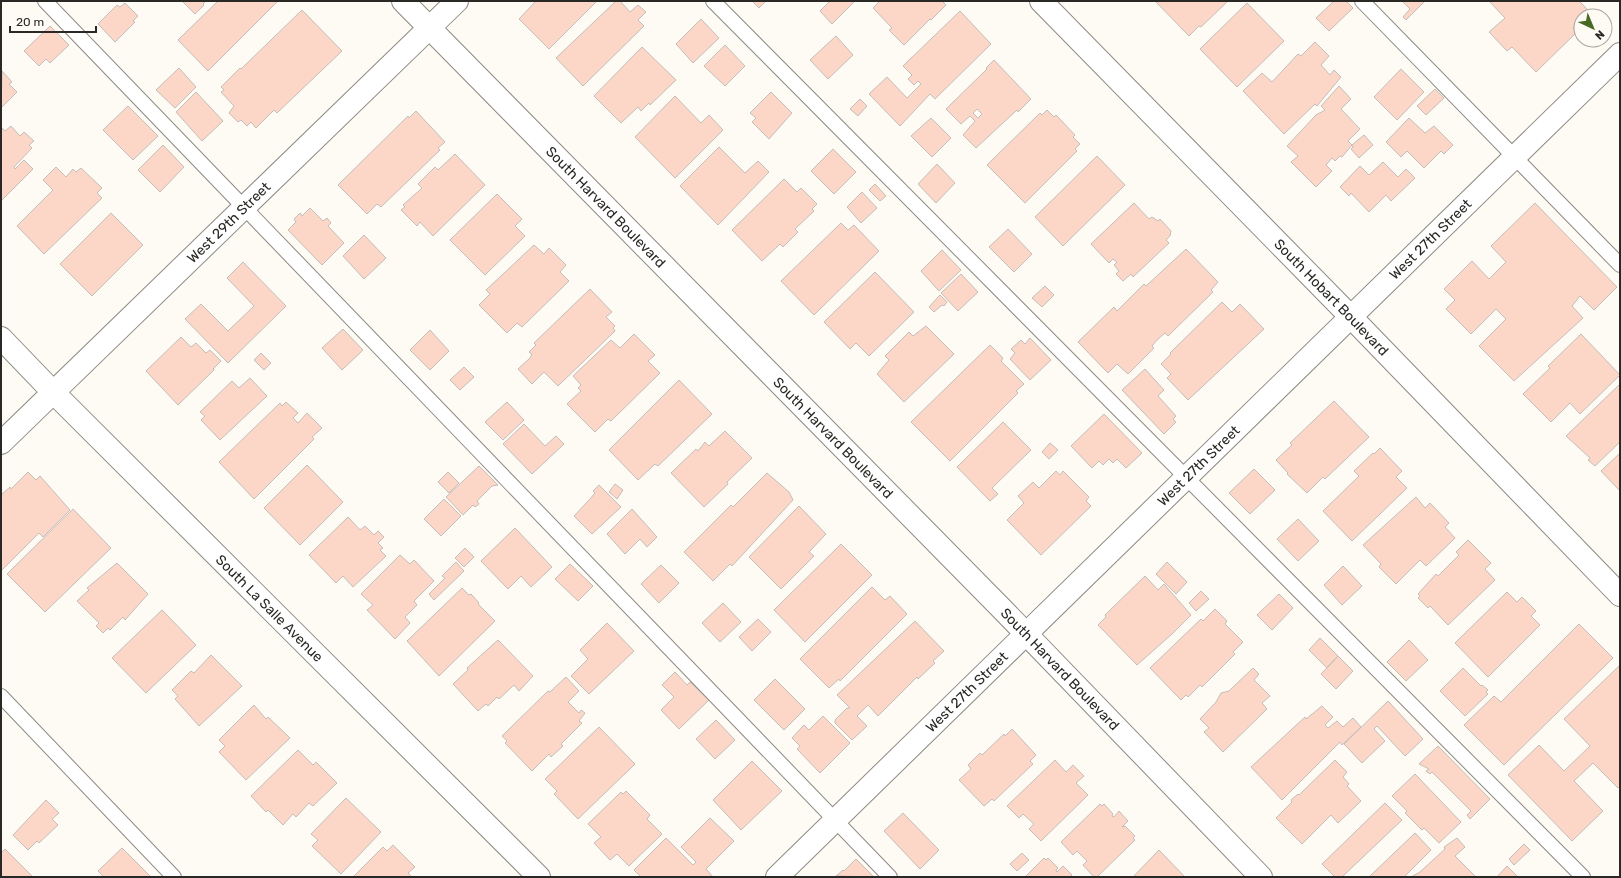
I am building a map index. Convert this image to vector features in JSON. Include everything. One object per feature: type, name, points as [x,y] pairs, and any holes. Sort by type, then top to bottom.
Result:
[{"type":"street","name":"South Harvard Boulevard","points":[[403,1],[1026,633],[1261,877]]},
{"type":"street","name":"West 29th Street","points":[[1,444],[457,1]]},
{"type":"street","name":"South Hobart Boulevard","points":[[1041,1],[1351,317],[1620,595]]},
{"type":"street","name":"West 27th Street","points":[[777,877],[1620,54]]},
{"type":"street","name":"South La Salle Avenue","points":[[1,338],[53,392],[539,877]]},
{"type":"lane","points":[[45,1],[834,821],[890,877]]},
{"type":"lane","points":[[713,1],[1583,877]]},
{"type":"lane","points":[[1362,1],[1620,265]]},
{"type":"lane","points":[[1,696],[174,877]]},
{"type":"building","points":[[182,1],[206,1],[195,14]]},
{"type":"building","points":[[218,1],[278,1],[208,71],[178,40]]},
{"type":"building","points":[[536,1],[597,1],[549,49],[519,19]]},
{"type":"building","points":[[616,1],[620,1],[630,12],[638,5],[646,12],[638,20],[644,26],[583,86],[556,58]]},
{"type":"building","points":[[752,1],[766,1],[759,8]]},
{"type":"building","points":[[830,1],[855,1],[832,24],[820,11]]},
{"type":"building","points":[[880,1],[942,1],[946,5],[904,45],[889,30],[892,28],[873,8]]},
{"type":"building","points":[[1155,1],[1228,1],[1201,27],[1199,26],[1189,36]]},
{"type":"building","points":[[1334,1],[1346,1],[1353,8],[1329,31],[1316,18]]},
{"type":"building","points":[[1402,1],[1425,1],[1406,20],[1403,17],[1410,9]]},
{"type":"building","points":[[1489,1],[1579,1],[1586,8],[1573,8],[1573,36],[1536,72],[1512,47],[1507,51],[1489,32],[1505,18]]},
{"type":"building","points":[[125,3],[138,16],[133,21],[135,22],[115,42],[98,24],[117,5],[120,7]]},
{"type":"building","points":[[1247,3],[1284,41],[1237,87],[1200,49]]},
{"type":"building","points":[[302,10],[342,51],[277,113],[274,110],[256,128],[251,122],[247,126],[241,120],[238,122],[229,113],[234,106],[221,92],[224,90],[221,87]]},
{"type":"building","points":[[960,11],[991,44],[935,99],[930,94],[900,126],[869,94],[887,77],[907,98],[921,84],[918,81],[914,85],[908,79],[912,75],[903,66]]},
{"type":"building","points":[[701,19],[719,38],[693,63],[676,44]]},
{"type":"building","points":[[50,26],[69,45],[50,63],[46,59],[39,66],[24,51]]},
{"type":"building","points":[[836,36],[853,55],[828,79],[810,60]]},
{"type":"building","points":[[1315,42],[1329,56],[1321,65],[1330,75],[1334,70],[1341,77],[1317,106],[1315,104],[1284,134],[1243,91],[1262,73],[1272,82],[1298,54],[1301,56]]},
{"type":"building","points":[[725,45],[745,66],[725,86],[704,66]]},
{"type":"building","points":[[642,47],[676,80],[650,105],[649,103],[641,111],[638,107],[621,123],[594,96]]},
{"type":"building","points":[[994,60],[1031,99],[976,148],[963,135],[975,121],[970,116],[961,124],[946,109],[987,69],[986,68]],"holes":[[[977,109],[982,114],[978,118],[973,113]]]},
{"type":"building","points":[[179,68],[196,87],[175,108],[156,90]]},
{"type":"building","points":[[1401,69],[1424,92],[1397,120],[1374,97]]},
{"type":"building","points":[[2,71],[12,82],[9,84],[17,92],[1,108]]},
{"type":"building","points":[[1339,86],[1351,99],[1341,109],[1360,129],[1348,141],[1352,145],[1342,157],[1340,156],[1335,161],[1332,158],[1326,165],[1332,171],[1316,187],[1291,162],[1298,156],[1287,146],[1316,115],[1325,110],[1321,106]]},
{"type":"building","points":[[1435,89],[1444,98],[1426,115],[1417,106]]},
{"type":"building","points":[[196,92],[223,121],[202,141],[176,112]]},
{"type":"building","points":[[771,92],[792,113],[769,139],[752,122],[756,118],[750,113]]},
{"type":"building","points":[[675,96],[701,123],[709,115],[723,130],[675,178],[635,137]]},
{"type":"building","points":[[860,99],[867,106],[858,116],[850,109]]},
{"type":"building","points":[[128,106],[158,136],[133,160],[103,130]]},
{"type":"building","points":[[1047,110],[1054,117],[1056,115],[1075,135],[1073,137],[1080,144],[1075,149],[1077,151],[1025,203],[987,165],[1040,113],[1042,115]]},
{"type":"building","points":[[416,111],[445,142],[438,148],[440,150],[381,207],[377,204],[367,214],[338,185],[408,116],[409,118]]},
{"type":"building","points":[[931,118],[951,138],[932,157],[911,136]]},
{"type":"building","points":[[1409,118],[1425,133],[1434,126],[1453,145],[1444,154],[1441,151],[1424,168],[1407,151],[1401,157],[1386,142]]},
{"type":"building","points":[[11,126],[20,136],[24,132],[34,141],[29,145],[32,148],[14,167],[15,169],[24,160],[33,169],[1,201],[1,127],[5,131]]},
{"type":"building","points":[[1364,135],[1373,145],[1359,158],[1351,149],[1353,147],[1352,145]]},
{"type":"building","points":[[163,145],[184,167],[160,192],[138,170]]},
{"type":"building","points":[[719,147],[745,173],[758,161],[769,172],[718,225],[680,186]]},
{"type":"building","points":[[833,149],[856,172],[834,194],[811,171]]},
{"type":"building","points":[[455,154],[485,185],[433,236],[420,222],[417,226],[401,210],[405,207],[403,205],[422,188],[418,184],[435,167],[438,170]]},
{"type":"building","points":[[1097,156],[1125,185],[1063,246],[1035,217]]},
{"type":"building","points":[[1383,162],[1398,177],[1406,169],[1415,178],[1391,201],[1386,195],[1369,212],[1351,193],[1349,196],[1340,187],[1360,166],[1369,175]]},
{"type":"building","points":[[937,164],[955,183],[936,203],[918,184]]},
{"type":"building","points":[[56,167],[66,177],[73,169],[76,172],[81,168],[102,188],[97,193],[102,198],[44,254],[17,226],[53,190],[43,180]]},
{"type":"building","points":[[784,179],[797,192],[801,188],[817,204],[812,209],[814,211],[795,229],[798,232],[783,247],[780,244],[762,261],[732,230]]},
{"type":"building","points":[[875,184],[886,196],[880,201],[869,190]]},
{"type":"building","points":[[862,192],[877,208],[861,223],[847,207]]},
{"type":"building","points":[[497,194],[522,219],[515,226],[525,236],[485,275],[450,240]]},
{"type":"building","points":[[1134,203],[1149,219],[1152,217],[1158,221],[1160,219],[1171,231],[1170,236],[1166,240],[1169,243],[1133,277],[1131,274],[1123,281],[1116,274],[1119,271],[1114,265],[1117,262],[1113,259],[1109,263],[1091,244]]},
{"type":"building","points":[[1535,203],[1617,287],[1594,310],[1580,296],[1572,306],[1583,318],[1514,381],[1479,346],[1506,319],[1496,309],[1471,334],[1446,309],[1455,300],[1444,289],[1472,261],[1489,279],[1506,262],[1491,246]]},
{"type":"building","points":[[310,208],[323,221],[327,218],[331,223],[328,226],[344,243],[322,265],[288,230],[296,222],[294,219],[300,213],[302,216]]},
{"type":"building","points":[[111,213],[143,245],[92,296],[60,264]]},
{"type":"building","points":[[841,223],[848,230],[854,225],[879,251],[814,315],[781,281]]},
{"type":"building","points":[[1008,229],[1032,254],[1014,272],[989,247]]},
{"type":"building","points":[[364,235],[386,258],[364,279],[343,256]]},
{"type":"building","points":[[534,245],[544,254],[549,248],[566,265],[560,272],[569,281],[522,327],[517,323],[507,333],[479,305],[490,294],[486,290]]},
{"type":"building","points":[[1186,249],[1218,282],[1211,290],[1213,292],[1168,336],[1165,333],[1158,339],[1152,346],[1154,348],[1128,374],[1117,364],[1108,373],[1078,342],[1114,307],[1117,311],[1144,284],[1146,286]]},
{"type":"building","points":[[942,250],[961,270],[939,291],[921,271]]},
{"type":"building","points":[[243,262],[286,306],[228,363],[185,319],[201,304],[228,331],[254,306],[227,278]]},
{"type":"building","points":[[875,272],[914,312],[869,356],[856,343],[850,349],[824,322]]},
{"type":"building","points":[[961,274],[978,292],[958,311],[941,293]]},
{"type":"building","points":[[1045,286],[1054,295],[1042,307],[1032,298]]},
{"type":"building","points":[[590,289],[612,312],[606,317],[615,326],[613,328],[615,331],[558,386],[544,372],[532,384],[518,369],[530,358],[532,354],[529,352],[536,345],[534,343]]},
{"type":"building","points":[[940,295],[947,302],[944,306],[942,305],[934,312],[929,307]]},
{"type":"building","points":[[1222,302],[1232,312],[1240,304],[1264,329],[1188,400],[1167,378],[1171,374],[1161,364],[1171,354],[1170,353]]},
{"type":"building","points":[[926,326],[954,354],[904,402],[877,374],[889,360],[885,356],[909,332],[913,336]]},
{"type":"building","points":[[343,329],[363,350],[342,370],[322,348]]},
{"type":"building","points":[[430,330],[449,351],[430,370],[410,350]]},
{"type":"building","points":[[634,334],[655,355],[648,361],[660,373],[611,421],[608,419],[595,432],[567,404],[581,391],[578,388],[581,385],[573,376],[611,340],[620,348]]},
{"type":"building","points":[[1581,334],[1620,375],[1580,414],[1570,403],[1551,422],[1523,394],[1550,368],[1548,366]]},
{"type":"building","points":[[181,337],[191,347],[196,343],[206,353],[210,350],[221,361],[213,369],[214,370],[178,405],[146,371]]},
{"type":"building","points":[[1030,338],[1051,360],[1030,380],[1010,359],[1015,353],[1011,349],[1021,340],[1025,344]]},
{"type":"building","points":[[990,345],[1003,358],[1001,361],[1024,384],[1016,391],[1018,393],[950,461],[911,422]]},
{"type":"building","points":[[261,353],[271,363],[264,370],[254,360]]},
{"type":"building","points":[[464,367],[474,377],[460,390],[450,380]]},
{"type":"building","points":[[1145,369],[1164,390],[1158,396],[1176,416],[1173,419],[1176,422],[1164,434],[1122,390]]},
{"type":"building","points":[[250,378],[267,396],[220,440],[201,420],[205,416],[200,412],[232,381],[239,388]]},
{"type":"building","points":[[679,380],[712,414],[658,466],[655,464],[638,480],[609,450]]},
{"type":"building","points":[[1620,384],[1620,442],[1595,466],[1588,460],[1590,458],[1566,436]]},
{"type":"building","points":[[1334,401],[1369,437],[1325,479],[1323,477],[1307,493],[1287,474],[1288,473],[1276,460],[1292,445],[1290,443]]},
{"type":"building","points":[[286,402],[298,413],[293,418],[298,423],[307,413],[322,428],[312,437],[314,439],[254,499],[219,462],[280,403],[282,406]]},
{"type":"building","points":[[507,402],[524,420],[503,440],[485,422]]},
{"type":"building","points":[[1104,414],[1142,453],[1126,468],[1117,459],[1113,463],[1109,459],[1103,465],[1099,461],[1092,468],[1071,446]]},
{"type":"building","points":[[1003,422],[1031,450],[992,488],[998,494],[990,501],[957,467]]},
{"type":"building","points":[[524,424],[545,446],[556,436],[564,444],[532,474],[503,444]]},
{"type":"building","points":[[725,431],[752,458],[704,507],[671,473],[696,449],[698,451],[705,442],[709,446]]},
{"type":"building","points":[[1050,443],[1058,450],[1049,459],[1042,452]]},
{"type":"building","points":[[1380,448],[1402,471],[1396,477],[1407,488],[1352,541],[1323,511],[1359,476],[1354,471]]},
{"type":"building","points":[[1620,453],[1620,491],[1601,471]]},
{"type":"building","points":[[307,465],[343,502],[300,545],[264,508]]},
{"type":"building","points":[[479,466],[498,485],[492,486],[477,501],[479,504],[475,507],[473,505],[463,515],[446,497]]},
{"type":"building","points":[[1254,469],[1275,490],[1250,514],[1229,493]]},
{"type":"building","points":[[1056,471],[1060,475],[1063,471],[1089,497],[1086,501],[1091,506],[1041,555],[1007,520],[1024,503],[1018,496],[1033,482],[1039,488]]},
{"type":"building","points":[[28,472],[36,480],[40,476],[70,510],[43,537],[39,533],[1,571],[1,495],[10,487],[11,489]]},
{"type":"building","points":[[448,472],[459,483],[449,493],[438,482]]},
{"type":"building","points":[[767,473],[789,492],[793,500],[732,566],[730,564],[713,581],[684,552],[731,505],[733,507]]},
{"type":"building","points":[[615,484],[623,490],[617,499],[609,492]]},
{"type":"building","points":[[599,485],[621,507],[592,534],[574,516],[595,493],[593,491]]},
{"type":"building","points":[[1416,497],[1425,508],[1430,503],[1449,523],[1445,527],[1455,538],[1426,566],[1420,560],[1396,584],[1379,567],[1381,564],[1363,545]]},
{"type":"building","points":[[444,499],[461,516],[441,536],[424,519]]},
{"type":"building","points":[[799,506],[826,534],[809,552],[814,556],[781,589],[749,557]]},
{"type":"building","points":[[73,509],[111,548],[45,612],[7,574]]},
{"type":"building","points":[[632,509],[657,537],[647,547],[640,539],[625,554],[607,534]]},
{"type":"building","points":[[348,517],[360,530],[365,526],[374,535],[378,531],[384,537],[378,543],[383,548],[380,550],[386,556],[353,587],[343,576],[336,583],[309,555]]},
{"type":"building","points":[[1298,519],[1319,541],[1298,561],[1277,539]]},
{"type":"building","points":[[515,528],[552,567],[531,587],[521,576],[508,589],[481,561]]},
{"type":"building","points":[[1468,540],[1491,563],[1485,569],[1495,580],[1448,625],[1430,606],[1428,608],[1418,598],[1420,596],[1418,594],[1436,574],[1438,576],[1459,555],[1456,552]]},
{"type":"building","points":[[841,544],[872,575],[805,642],[774,610]]},
{"type":"building","points":[[465,548],[474,557],[464,567],[455,558]]},
{"type":"building","points":[[400,555],[410,564],[414,560],[434,581],[414,601],[417,605],[405,617],[410,623],[395,639],[367,610],[373,605],[361,594]]},
{"type":"building","points":[[456,562],[464,571],[434,600],[429,594],[445,578],[442,576]]},
{"type":"building","points":[[1167,562],[1187,582],[1176,594],[1156,574]]},
{"type":"building","points":[[117,563],[148,594],[125,620],[123,617],[110,630],[108,628],[103,633],[96,626],[99,623],[77,601],[89,590],[87,588]]},
{"type":"building","points":[[570,564],[593,586],[578,601],[555,579]]},
{"type":"building","points":[[661,565],[679,583],[659,603],[641,584]]},
{"type":"building","points":[[1343,566],[1362,586],[1342,605],[1324,585]]},
{"type":"building","points":[[1145,576],[1158,590],[1164,584],[1191,615],[1137,665],[1098,625],[1106,617],[1105,615]]},
{"type":"building","points":[[872,587],[885,600],[890,596],[907,614],[840,681],[839,679],[829,688],[800,659]]},
{"type":"building","points":[[462,588],[469,595],[471,594],[479,603],[478,604],[495,621],[439,676],[407,641]]},
{"type":"building","points":[[1201,591],[1209,599],[1196,611],[1189,603]]},
{"type":"building","points":[[1507,592],[1517,602],[1522,597],[1536,611],[1531,616],[1540,625],[1488,677],[1455,643]]},
{"type":"building","points":[[1279,594],[1293,608],[1272,630],[1257,615]]},
{"type":"building","points":[[723,603],[741,622],[720,642],[702,623]]},
{"type":"building","points":[[1215,609],[1227,621],[1225,624],[1243,642],[1233,652],[1235,654],[1202,687],[1200,685],[1188,697],[1186,695],[1181,700],[1150,668],[1201,619],[1203,621]]},
{"type":"building","points":[[162,610],[196,645],[146,693],[112,658]]},
{"type":"building","points":[[758,619],[771,632],[752,651],[739,637]]},
{"type":"building","points":[[915,621],[944,651],[933,661],[935,663],[918,679],[917,677],[878,716],[868,705],[857,716],[867,726],[852,740],[835,723],[835,720],[847,708],[850,708],[837,695]]},
{"type":"building","points":[[607,623],[634,651],[589,694],[571,676],[588,659],[580,650]]},
{"type":"building","points":[[1579,624],[1613,658],[1504,765],[1464,725],[1494,696],[1501,702]]},
{"type":"building","points":[[1320,638],[1338,656],[1327,668],[1309,650]]},
{"type":"building","points":[[498,640],[533,676],[519,691],[514,685],[499,699],[497,697],[488,706],[486,704],[478,711],[453,684],[468,670],[467,668]]},
{"type":"building","points":[[1409,640],[1428,660],[1406,681],[1387,662]]},
{"type":"building","points":[[211,655],[242,686],[199,726],[175,699],[178,696],[172,690],[191,671],[194,673]]},
{"type":"building","points":[[1338,656],[1353,671],[1336,689],[1321,674]]},
{"type":"building","points":[[1620,665],[1620,786],[1618,788],[1593,763],[1574,781],[1603,811],[1572,841],[1508,775],[1539,745],[1564,771],[1590,746],[1564,719]]},
{"type":"building","points":[[1253,668],[1259,674],[1254,680],[1270,696],[1262,703],[1267,709],[1223,752],[1204,732],[1209,728],[1200,719],[1216,702],[1221,693],[1229,691]]},
{"type":"building","points":[[1463,668],[1481,686],[1482,685],[1488,690],[1486,692],[1488,694],[1465,716],[1440,691]]},
{"type":"building","points":[[675,672],[687,685],[690,682],[709,700],[679,729],[661,710],[674,697],[662,685]]},
{"type":"building","points":[[566,677],[579,691],[568,702],[579,713],[581,710],[585,713],[579,721],[582,723],[561,744],[563,746],[551,757],[549,754],[532,771],[505,743],[507,741],[502,736],[548,691],[550,692]]},
{"type":"building","points":[[775,679],[805,709],[784,730],[754,700]]},
{"type":"building","points":[[1388,701],[1423,739],[1405,756],[1377,726],[1374,729],[1385,741],[1362,763],[1344,744]]},
{"type":"building","points":[[254,705],[266,719],[268,717],[290,738],[246,780],[219,752],[225,746],[219,740]]},
{"type":"building","points":[[1322,706],[1333,717],[1325,725],[1328,728],[1337,721],[1343,727],[1353,718],[1361,727],[1342,745],[1340,742],[1282,800],[1251,767],[1305,717],[1306,719]]},
{"type":"building","points":[[823,716],[850,743],[820,773],[797,749],[800,746],[792,738],[804,725],[809,730]]},
{"type":"building","points":[[716,720],[735,740],[715,759],[696,739]]},
{"type":"building","points":[[599,727],[635,764],[578,819],[554,794],[557,791],[545,779]]},
{"type":"building","points":[[1012,729],[1036,755],[1030,761],[1033,764],[994,801],[992,799],[984,806],[959,780],[971,769],[968,765],[980,753],[982,755],[1004,734],[1005,736]]},
{"type":"building","points":[[1438,746],[1490,799],[1470,819],[1467,815],[1471,811],[1432,772],[1430,774],[1426,771],[1429,769],[1419,764]]},
{"type":"building","points":[[298,750],[313,765],[316,762],[337,783],[313,806],[309,803],[296,817],[293,814],[283,825],[268,810],[266,812],[251,796]]},
{"type":"building","points":[[1055,760],[1066,772],[1073,765],[1084,776],[1076,783],[1088,795],[1041,841],[1029,829],[1034,824],[1023,814],[1019,818],[1007,806]]},
{"type":"building","points":[[1335,760],[1347,772],[1343,777],[1349,784],[1347,786],[1361,801],[1338,823],[1331,815],[1302,844],[1276,818],[1292,802],[1291,800],[1298,794],[1299,795]]},
{"type":"building","points":[[752,761],[782,791],[741,830],[713,800]]},
{"type":"building","points":[[1415,774],[1461,822],[1439,843],[1424,828],[1422,830],[1405,813],[1407,811],[1392,796]]},
{"type":"building","points":[[626,791],[650,815],[647,819],[662,834],[629,866],[617,854],[610,860],[594,843],[601,837],[588,824],[621,792],[623,794]]},
{"type":"building","points":[[346,798],[381,832],[341,874],[312,846],[318,840],[311,834]]},
{"type":"building","points":[[46,800],[59,813],[52,819],[58,825],[39,843],[37,841],[28,850],[13,835]]},
{"type":"building","points":[[1385,803],[1402,820],[1342,877],[1335,877],[1322,864]]},
{"type":"building","points":[[1100,804],[1102,806],[1104,804],[1114,817],[1119,811],[1128,821],[1122,827],[1125,826],[1135,836],[1133,838],[1135,840],[1097,877],[1094,877],[1083,865],[1087,861],[1077,851],[1073,855],[1061,842]]},
{"type":"building","points":[[903,813],[939,850],[920,869],[884,831]]},
{"type":"building","points":[[710,818],[734,841],[706,869],[713,877],[641,877],[634,870],[666,838],[693,865],[696,862],[681,847]]},
{"type":"building","points":[[1415,833],[1431,850],[1404,877],[1369,877]]},
{"type":"building","points":[[1457,838],[1465,847],[1455,856],[1475,876],[1411,877],[1420,872],[1445,849],[1444,847]]},
{"type":"building","points":[[1524,844],[1530,850],[1514,865],[1509,859]]},
{"type":"building","points":[[393,845],[415,867],[408,873],[412,877],[353,877],[383,847],[387,851]]},
{"type":"building","points":[[122,848],[150,876],[149,877],[104,877],[98,871]]},
{"type":"building","points":[[5,849],[33,877],[1,877],[1,853]]},
{"type":"building","points":[[1159,850],[1185,877],[1133,877]]},
{"type":"building","points":[[1022,853],[1029,860],[1017,871],[1010,864]]},
{"type":"building","points":[[1044,858],[1046,860],[1048,858],[1058,868],[1056,870],[1057,872],[1063,866],[1072,875],[1070,877],[1025,877]]},
{"type":"building","points":[[856,859],[874,877],[836,876],[843,870],[844,871]]},
{"type":"building","points":[[1507,866],[1518,877],[1497,877]]}]
